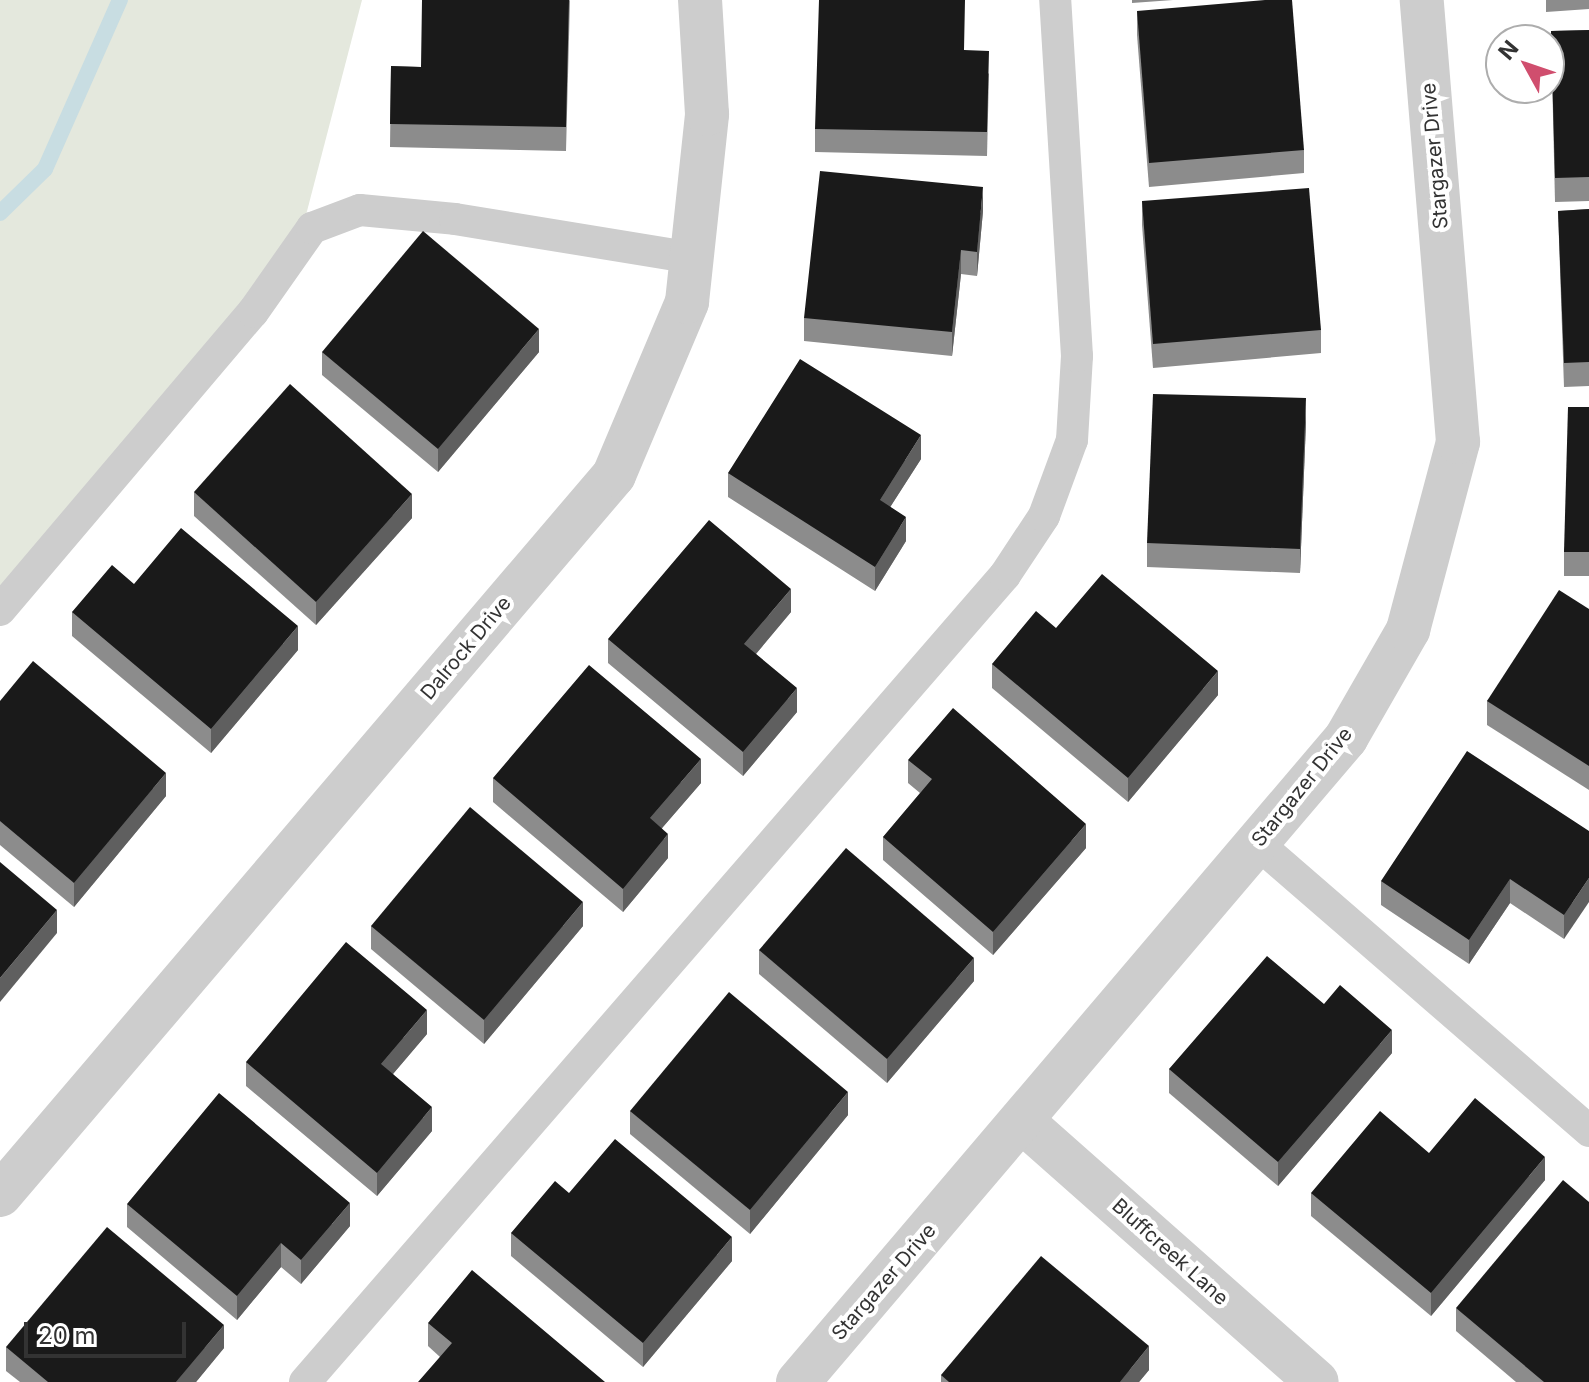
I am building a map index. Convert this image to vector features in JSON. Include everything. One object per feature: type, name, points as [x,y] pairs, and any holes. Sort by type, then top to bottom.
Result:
[{"type":"street","name":"Dalrock Drive","points":[[0,1195],[614,475],[687,302],[707,114],[700,0]]},
{"type":"street","name":"Stargazer Drive","points":[[798,1382],[1023,1122],[1346,738],[1408,630],[1458,442],[1422,0]]},
{"type":"street","name":"Bluffcreek Lane","points":[[1023,1122],[1298,1376]]},
{"type":"lane","points":[[305,1382],[1005,575],[1044,516],[1072,440],[1077,356],[1055,0]]},
{"type":"lane","points":[[0,610],[253,312],[312,228],[360,210],[455,219],[692,258]]},
{"type":"lane","points":[[1257,843],[1589,1131]]},
{"type":"shaded area","points":[[0,0],[362,0],[300,238],[0,587]]},
{"type":"building","points":[[422,0],[569,0],[566,127],[390,124],[391,66],[421,67]]},
{"type":"building","points":[[819,0],[965,0],[964,50],[989,51],[987,132],[815,129]]},
{"type":"building","points":[[1292,0],[1304,150],[1149,163],[1137,11]]},
{"type":"building","points":[[1589,30],[1589,177],[1555,178],[1553,104],[1565,104],[1565,31]]},
{"type":"building","points":[[820,171],[983,187],[977,252],[961,250],[952,332],[804,318]]},
{"type":"building","points":[[1309,188],[1321,330],[1153,344],[1142,201]]},
{"type":"building","points":[[1589,209],[1589,362],[1564,363],[1558,211]]},
{"type":"building","points":[[423,231],[539,329],[438,449],[322,352]]},
{"type":"building","points":[[800,359],[921,435],[880,500],[906,517],[875,567],[728,473]]},
{"type":"building","points":[[290,384],[412,494],[316,602],[194,492]]},
{"type":"building","points":[[1153,394],[1306,398],[1300,549],[1147,543]]},
{"type":"building","points":[[1568,407],[1589,407],[1589,552],[1564,552]]},
{"type":"building","points":[[709,520],[791,589],[744,644],[797,688],[743,752],[608,639]]},
{"type":"building","points":[[181,528],[298,626],[211,729],[72,612],[112,565],[134,584]]},
{"type":"building","points":[[1102,574],[1218,671],[1128,778],[992,664],[1036,611],[1056,628]]},
{"type":"building","points":[[1559,590],[1589,609],[1589,766],[1487,701]]},
{"type":"building","points":[[33,661],[166,773],[74,883],[0,821],[0,701]]},
{"type":"building","points":[[589,665],[701,759],[650,818],[668,834],[623,889],[493,778]]},
{"type":"building","points":[[953,708],[1086,824],[993,932],[883,837],[932,779],[908,760]]},
{"type":"building","points":[[1467,751],[1589,831],[1589,878],[1564,915],[1510,879],[1469,940],[1381,881]]},
{"type":"building","points":[[470,807],[583,902],[484,1020],[371,926]]},
{"type":"building","points":[[846,848],[974,958],[887,1059],[759,950]]},
{"type":"building","points":[[0,862],[57,910],[0,978]]},
{"type":"building","points":[[346,942],[427,1010],[381,1064],[432,1107],[377,1173],[246,1062]]},
{"type":"building","points":[[1267,956],[1324,1004],[1340,985],[1392,1030],[1278,1162],[1169,1069]]},
{"type":"building","points":[[729,992],[848,1092],[750,1210],[630,1111]]},
{"type":"building","points":[[219,1093],[350,1203],[301,1260],[281,1243],[237,1296],[127,1204]]},
{"type":"building","points":[[1475,1098],[1545,1157],[1431,1293],[1311,1193],[1380,1111],[1429,1153]]},
{"type":"building","points":[[615,1139],[732,1237],[643,1343],[511,1233],[555,1181],[569,1193]]},
{"type":"building","points":[[1563,1180],[1589,1202],[1589,1382],[1544,1382],[1456,1308]]},
{"type":"building","points":[[107,1227],[224,1325],[176,1382],[48,1382],[6,1347]]},
{"type":"building","points":[[1041,1256],[1149,1346],[1120,1382],[949,1382],[941,1375]]},
{"type":"building","points":[[472,1270],[605,1382],[418,1382],[452,1343],[428,1323]]},
{"type":"waterway","points":[[0,213],[45,169],[120,0]]}]
